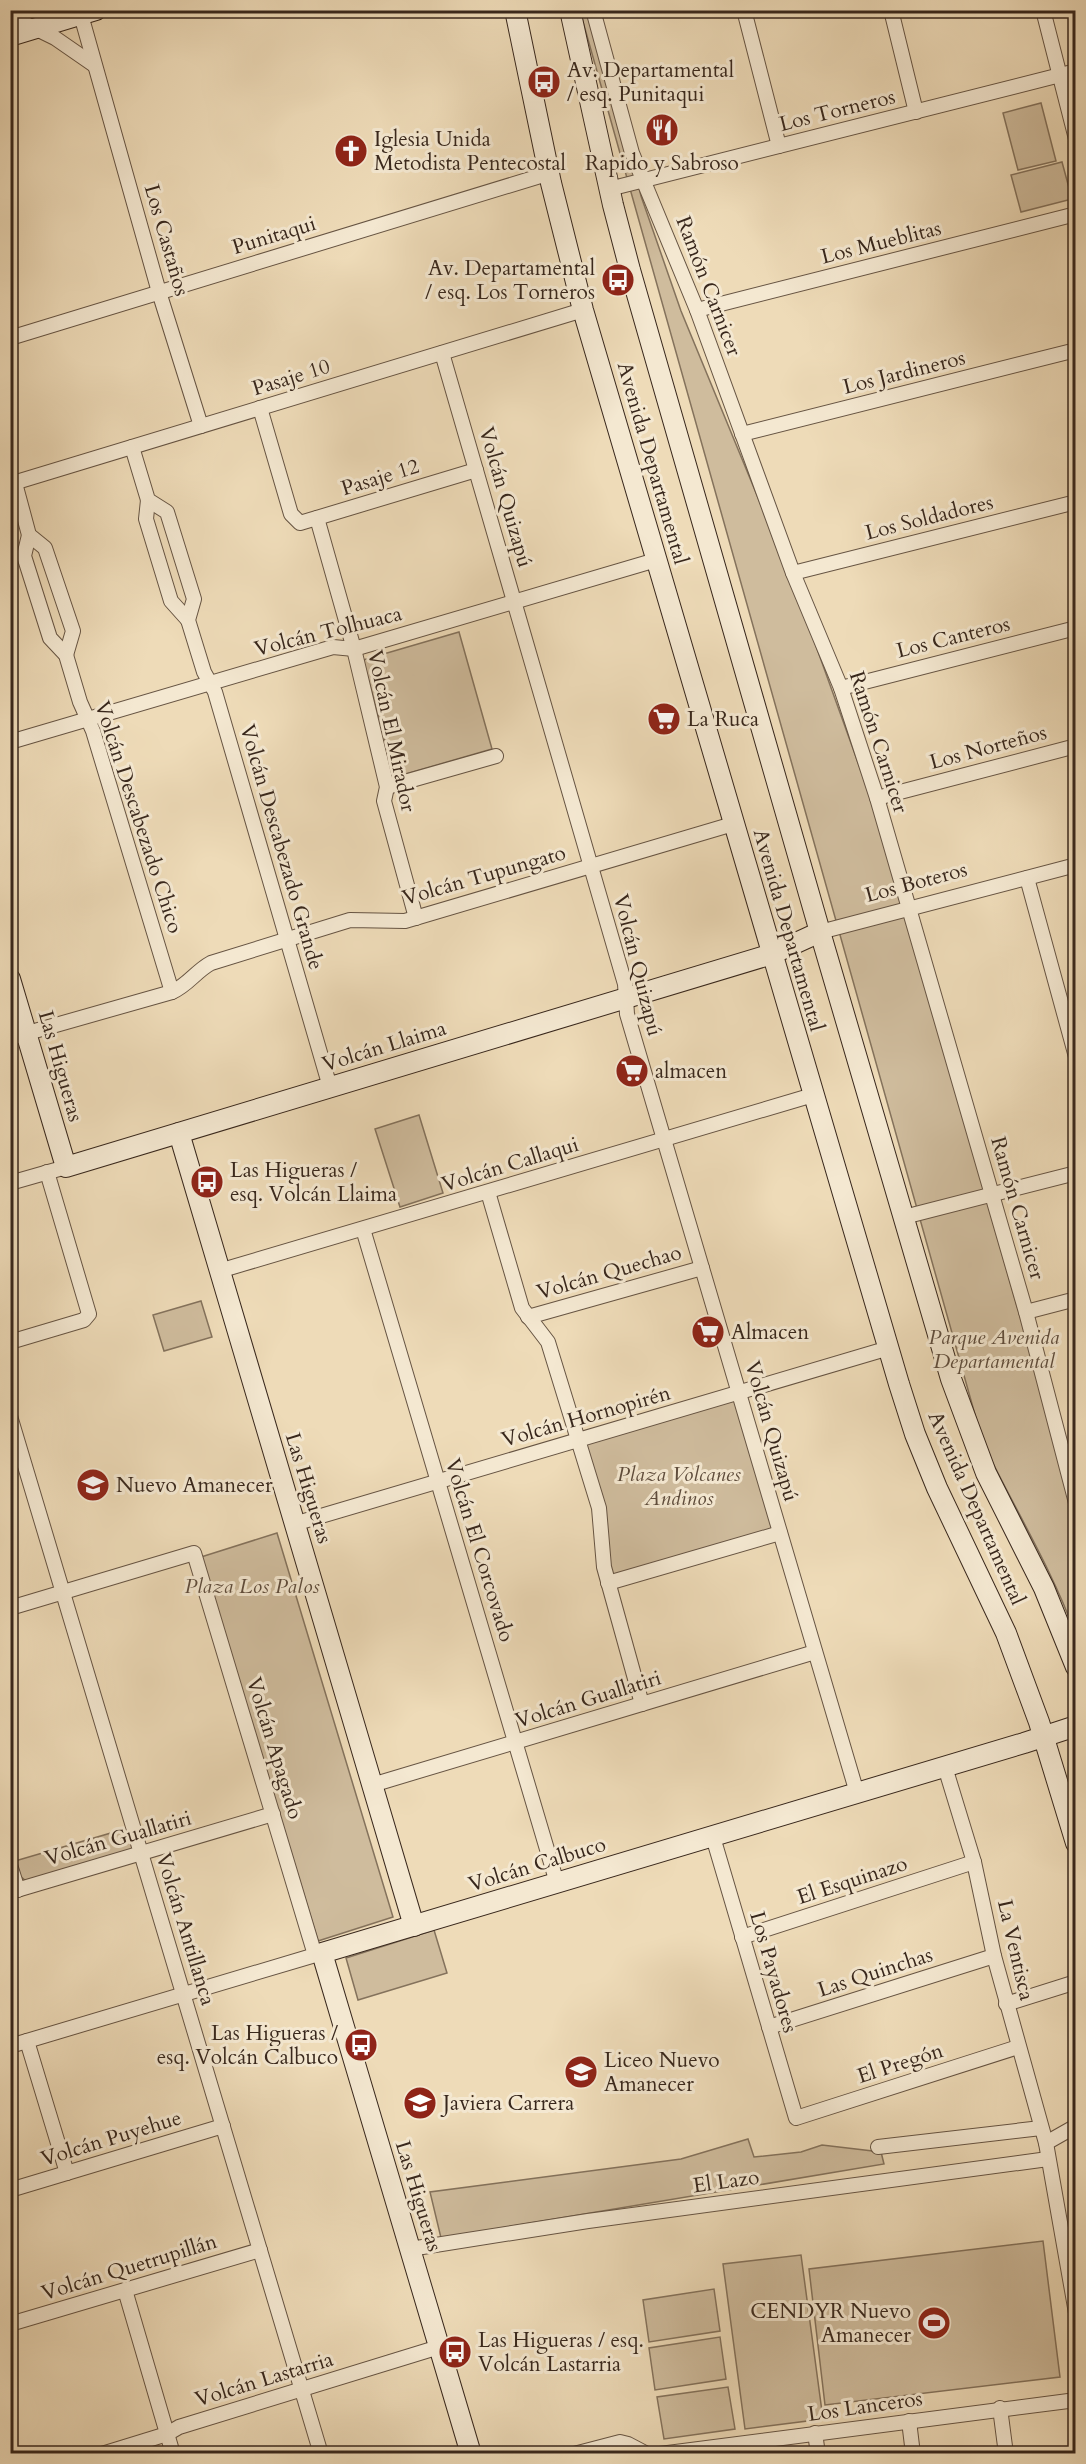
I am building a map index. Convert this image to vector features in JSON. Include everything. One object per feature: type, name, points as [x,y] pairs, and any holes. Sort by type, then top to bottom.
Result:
[{"type":"main road","name":"Avenida Departamental","points":[[515,10],[550,173],[583,310],[771,954],[915,1434],[937,1488],[1006,1633],[1043,1737],[1076,1843]]},
{"type":"main road","name":"Avenida Departamental","points":[[570,10],[609,189],[660,377],[951,1379],[971,1436],[1003,1509],[1044,1588],[1076,1667]]},
{"type":"main road","points":[[10,36],[88,13]]},
{"type":"main road","name":"Los Boteros","points":[[771,954],[820,932]]},
{"type":"main road","name":"Volcán Llaima","points":[[56,1170],[771,954]]},
{"type":"main road","name":"Las Higueras","points":[[10,979],[19,1036],[56,1170]]},
{"type":"main road","name":"Las Higueras","points":[[178,1133],[414,1926]]},
{"type":"main road","name":"Volcán Calbuco","points":[[318,1954],[1076,1726]]},
{"type":"main road","name":"Las Higueras","points":[[318,1954],[471,2454]]},
{"type":"street","name":"Ramón Carnicer","points":[[594,10],[632,153],[697,310],[793,573],[841,688],[877,798],[1026,1311],[1076,1503]]},
{"type":"street","points":[[744,10],[779,146]]},
{"type":"street","points":[[891,10],[916,112]]},
{"type":"street","points":[[1043,10],[1076,139]]},
{"type":"street","name":"Los Castaños","points":[[88,13],[94,65],[159,292],[201,426]]},
{"type":"street","points":[[10,16],[80,53],[94,65]]},
{"type":"street","name":"Los Torneros","points":[[609,189],[1076,72]]},
{"type":"street","name":"Punitaqui","points":[[10,338],[550,173]]},
{"type":"street","name":"Los Mueblitas","points":[[697,310],[1076,214]]},
{"type":"street","name":"Pasaje 10","points":[[13,483],[583,310]]},
{"type":"street","name":"Los Jardineros","points":[[742,434],[1076,350]]},
{"type":"street","name":"Volcán Quizapú","points":[[442,353],[625,984],[627,1014],[857,1793]]},
{"type":"street","name":"Pasaje 12","points":[[260,408],[291,514],[296,521],[304,522],[476,470]]},
{"type":"street","name":"Volcán Descabezado Grande","points":[[132,447],[148,500],[147,519],[171,601],[188,620],[204,672],[214,692],[330,1087]]},
{"type":"street","name":"Volcán Descabezado Chico","points":[[13,483],[29,535],[24,556],[50,638],[66,655],[172,992]]},
{"type":"street","name":"Volcán Descabezado Grande","points":[[148,500],[167,512],[194,599],[188,620]]},
{"type":"street","name":"Los Soldadores","points":[[793,573],[1076,502]]},
{"type":"street","name":"Volcán El Mirador","points":[[317,518],[354,649],[387,788],[384,801],[416,918]]},
{"type":"street","name":"Volcán Descabezado Chico","points":[[29,535],[45,548],[73,631],[66,655]]},
{"type":"street","name":"Volcán Tolhuaca","points":[[10,742],[333,647],[354,649],[656,560]]},
{"type":"street","name":"Los Canteros","points":[[841,688],[1076,628]]},
{"type":"street","name":"Los Norteños","points":[[877,798],[1076,746]]},
{"type":"street","points":[[387,788],[496,756]]},
{"type":"street","name":"Volcán Tupungato","points":[[19,1036],[172,992],[186,984],[211,963],[350,920],[371,919],[394,922],[416,918],[733,824]]},
{"type":"street","name":"Los Boteros","points":[[820,932],[1076,865]]},
{"type":"street","points":[[1027,878],[1076,1057]]},
{"type":"street","name":"Volcán Callaqui","points":[[219,1271],[813,1095]]},
{"type":"street","points":[[10,1342],[88,1317],[56,1170]]},
{"type":"street","name":"Volcán Llaima","points":[[10,1183],[56,1170]]},
{"type":"street","points":[[904,1217],[1076,1173]]},
{"type":"street","points":[[488,1192],[522,1308],[548,1341],[599,1508],[604,1567],[642,1704]]},
{"type":"street","name":"Volcán El Corcovado","points":[[363,1229],[557,1883]]},
{"type":"street","name":"Volcán Quechao","points":[[528,1317],[702,1268]]},
{"type":"street","points":[[1026,1311],[1076,1299]]},
{"type":"street","name":"Volcán Hornopirén","points":[[294,1524],[889,1348]]},
{"type":"street","name":"Volcán Antillanca","points":[[10,1416],[321,2454]]},
{"type":"street","points":[[608,1583],[780,1533]]},
{"type":"street","name":"Volcán Apagado","points":[[63,1592],[194,1552],[318,1954]]},
{"type":"street","points":[[10,1608],[63,1592]]},
{"type":"street","name":"Volcán Guallatiri","points":[[372,1785],[815,1652]]},
{"type":"street","name":"La Ventisca","points":[[945,1767],[974,1862],[1006,2004],[1046,2143],[1076,2313]]},
{"type":"street","name":"Volcán Guallatiri","points":[[14,1891],[273,1814]]},
{"type":"street","name":"Los Payadores","points":[[713,1837],[796,2118]]},
{"type":"street","name":"El Esquinazo","points":[[742,1937],[974,1862]]},
{"type":"street","points":[[10,1865],[14,1891]]},
{"type":"street","name":"Volcán Calbuco","points":[[10,2046],[318,1954]]},
{"type":"street","name":"Las Quinchas","points":[[769,2027],[994,1956]]},
{"type":"street","points":[[1006,2004],[1076,1982]]},
{"type":"street","points":[[27,2041],[67,2173]]},
{"type":"street","name":"El Pregón","points":[[796,2118],[1018,2047]]},
{"type":"street","name":"Volcán Puyehue","points":[[10,2190],[223,2126]]},
{"type":"street","points":[[1046,2143],[1076,2126]]},
{"type":"street","points":[[878,2147],[1041,2128]]},
{"type":"street","name":"El Lazo","points":[[410,2249],[588,2221],[1048,2160]]},
{"type":"street","name":"Volcán Quetrupillán","points":[[10,2324],[260,2250]]},
{"type":"street","points":[[125,2290],[173,2454]]},
{"type":"street","name":"Volcán Lastarria","points":[[102,2454],[167,2434],[179,2427],[439,2347]]},
{"type":"street","name":"Los Lanceros","points":[[660,2454],[720,2450],[815,2433],[1076,2400]]},
{"type":"street","points":[[1000,2408],[1006,2454]]},
{"type":"street","points":[[909,2421],[913,2454]]},
{"type":"street","points":[[815,2433],[818,2454]]},
{"type":"street","points":[[574,2454],[621,2448],[628,2444],[647,2454]]},
{"type":"green space","name":"Parque Avenida Departamental","points":[[580,11],[595,11],[641,196],[681,311],[794,585],[874,807],[1075,1508],[1075,1633],[1043,1560],[983,1443]]},
{"type":"green space","points":[[1041,103],[1056,161],[1018,170],[1003,113]]},
{"type":"green space","points":[[1062,162],[1072,199],[1021,212],[1011,175]]},
{"type":"green space","points":[[459,632],[492,749],[395,777],[363,660]]},
{"type":"green space","points":[[419,1115],[443,1193],[400,1207],[375,1129]]},
{"type":"green space","points":[[201,1301],[212,1337],[164,1351],[153,1315]]},
{"type":"green space","name":"Plaza Volcanes Andinos","points":[[737,1398],[775,1528],[612,1578],[585,1443]]},
{"type":"green space","name":"Plaza Los Palos","points":[[277,1533],[393,1917],[318,1941],[201,1557]]},
{"type":"green space","points":[[128,1828],[133,1848],[130,1851],[26,1881],[19,1875],[15,1861]]},
{"type":"green space","points":[[434,1930],[447,1973],[358,2000],[346,1958]]},
{"type":"green space","points":[[748,2139],[754,2157],[801,2152],[822,2145],[881,2152],[884,2164],[441,2238],[430,2192],[681,2159]]},
{"type":"green space","name":"CENDYR Nuevo Amanecer","points":[[1043,2241],[1060,2377],[825,2405],[809,2269]]},
{"type":"green space","points":[[801,2255],[823,2419],[745,2429],[723,2264]]},
{"type":"green space","points":[[714,2289],[720,2331],[649,2342],[643,2300]]},
{"type":"green space","points":[[720,2337],[726,2379],[655,2390],[649,2348]]},
{"type":"green space","points":[[728,2387],[735,2429],[664,2439],[657,2397]]},
{"type":"place","name":"Av. Departamental / esq. Punitaqui","points":[[544,82]]},
{"type":"place","name":"Rapido y Sabroso","points":[[662,130]]},
{"type":"place","name":"Iglesia Unida Metodista Pentecostal","points":[[351,151]]},
{"type":"place","name":"Av. Departamental / esq. Los Torneros","points":[[618,280]]},
{"type":"place","name":"La Ruca","points":[[664,719]]},
{"type":"place","name":"almacen","points":[[632,1071]]},
{"type":"place","name":"Las Higueras / esq. Volcán Llaima","points":[[207,1182]]},
{"type":"place","name":"Almacen","points":[[708,1332]]},
{"type":"place","name":"Nuevo Amanecer","points":[[93,1485]]},
{"type":"place","name":"Las Higueras / esq. Volcán Calbuco","points":[[361,2045]]},
{"type":"place","name":"Liceo Nuevo Amanecer","points":[[581,2072]]},
{"type":"place","name":"Javiera Carrera","points":[[420,2103]]},
{"type":"place","name":"CENDYR Nuevo Amanecer","points":[[934,2323]]},
{"type":"place","name":"Las Higueras / esq. Volcán Lastarria","points":[[455,2352]]}]
